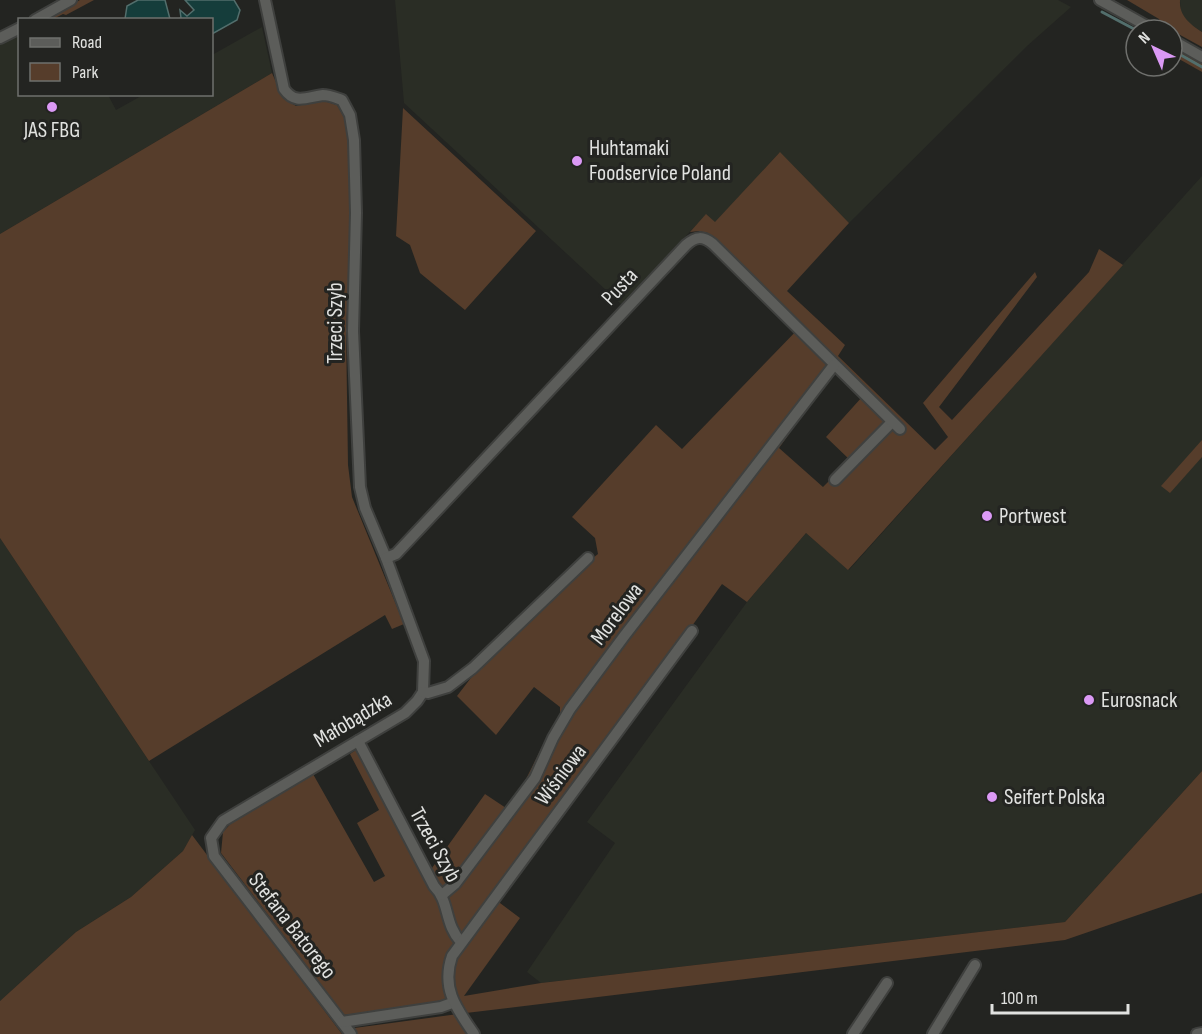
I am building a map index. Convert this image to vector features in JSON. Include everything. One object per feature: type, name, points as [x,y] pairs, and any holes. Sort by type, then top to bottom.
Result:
[{"type":"street","points":[[38,18],[71,0]]},
{"type":"street","name":"Trzeci Szyb","points":[[265,0],[284,89],[289,97],[298,99],[327,95],[342,100],[350,115],[354,140],[356,213],[353,331],[360,487],[365,508],[424,661],[423,692]]},
{"type":"street","points":[[1100,0],[1132,18]]},
{"type":"street","points":[[0,38],[18,29]]},
{"type":"street","points":[[1184,47],[1202,57]]},
{"type":"street","name":"Pusta","points":[[386,558],[396,554],[686,244],[697,238],[704,238],[713,244],[896,425],[835,480]]},
{"type":"street","name":"Morelowa","points":[[442,894],[454,884],[535,778],[553,738],[584,691],[834,364]]},
{"type":"street","name":"Małobądzka","points":[[212,838],[223,821],[405,713],[423,692],[428,693],[448,687],[473,668],[588,558]]},
{"type":"street","name":"Wiśniowa","points":[[461,942],[692,631]]},
{"type":"street","name":"Trzeci Szyb","points":[[358,741],[434,886],[442,894],[448,924],[461,942]]},
{"type":"street","name":"Stefana Batorego","points":[[212,838],[214,856],[351,1034]]},
{"type":"street","points":[[461,942],[447,970],[452,1003],[474,1034]]},
{"type":"street","points":[[933,1034],[975,965]]},
{"type":"street","points":[[853,1034],[886,983]]},
{"type":"street","points":[[342,1022],[441,1007],[452,1003]]},
{"type":"street","points":[[1197,1034],[1202,1032]]},
{"type":"shaded area","points":[[395,0],[1058,0],[1071,7],[1027,46],[849,223],[779,153],[715,223],[706,215],[621,304],[404,103]]},
{"type":"shaded area","points":[[1180,0],[1202,0],[1202,32],[1190,24],[1181,13]]},
{"type":"shaded area","points":[[262,27],[272,73],[0,234],[0,45],[18,36],[18,96],[109,96],[116,110],[141,96],[213,96],[213,54]]},
{"type":"shaded area","points":[[1202,176],[1202,771],[1065,922],[541,983],[527,972],[615,843],[587,822],[747,602],[806,533],[849,570]]},
{"type":"shaded area","points":[[0,538],[195,830],[183,851],[131,897],[76,932],[0,1001]]},
{"type":"green space","points":[[80,0],[94,0],[66,15],[48,18]]},
{"type":"green space","points":[[1127,0],[1180,0],[1183,15],[1202,32],[1202,47],[1184,37],[1184,18],[1157,18]]},
{"type":"green space","points":[[1184,52],[1202,62],[1202,72],[1184,62]]},
{"type":"green space","points":[[272,73],[283,98],[296,106],[324,101],[337,105],[345,119],[351,150],[351,252],[346,327],[348,465],[352,497],[404,624],[392,629],[385,615],[149,761],[0,538],[0,234]]},
{"type":"green space","points":[[403,108],[536,231],[465,310],[420,273],[410,245],[396,236]]},
{"type":"green space","points":[[780,152],[849,223],[787,291],[845,345],[838,356],[935,450],[948,437],[923,403],[1035,272],[1037,277],[939,407],[952,420],[1089,272],[1099,249],[1123,265],[848,570],[806,533],[747,602],[722,584],[496,900],[520,918],[464,996],[541,983],[1065,922],[1202,771],[1202,893],[1065,940],[466,1013],[457,994],[449,990],[448,999],[441,1002],[344,1015],[221,853],[223,832],[234,820],[313,774],[374,882],[385,876],[357,823],[379,810],[350,754],[363,745],[432,868],[485,794],[506,808],[524,783],[552,727],[560,717],[560,707],[534,687],[496,735],[457,696],[477,670],[579,569],[598,554],[595,538],[572,517],[656,425],[682,449],[802,325],[708,233],[690,232],[706,214],[715,222]],"holes":[[[835,369],[862,397],[826,437],[850,460],[823,487],[779,448]]]},
{"type":"green space","points":[[1202,440],[1202,457],[1170,493],[1161,486]]},
{"type":"green space","points":[[192,835],[342,1034],[0,1034],[0,1001],[76,932],[131,897],[183,851]]},
{"type":"green space","points":[[458,1014],[472,1034],[351,1034],[347,1029]]},
{"type":"water","points":[[138,0],[165,0],[170,18],[125,18],[127,6]]},
{"type":"water","points":[[185,0],[234,0],[240,10],[237,20],[213,33],[213,18],[181,18],[180,10],[187,16],[194,10]]},
{"type":"waterway","points":[[1102,12],[1124,24]]},
{"type":"waterway","points":[[1184,57],[1202,67]]},
{"type":"place","name":"JAS FBG","points":[[52,107]]},
{"type":"place","name":"Huhtamaki Foodservice Poland","points":[[577,161]]},
{"type":"place","name":"Portwest","points":[[987,516]]},
{"type":"place","name":"Eurosnack","points":[[1089,700]]},
{"type":"place","name":"Seifert Polska","points":[[992,797]]}]
